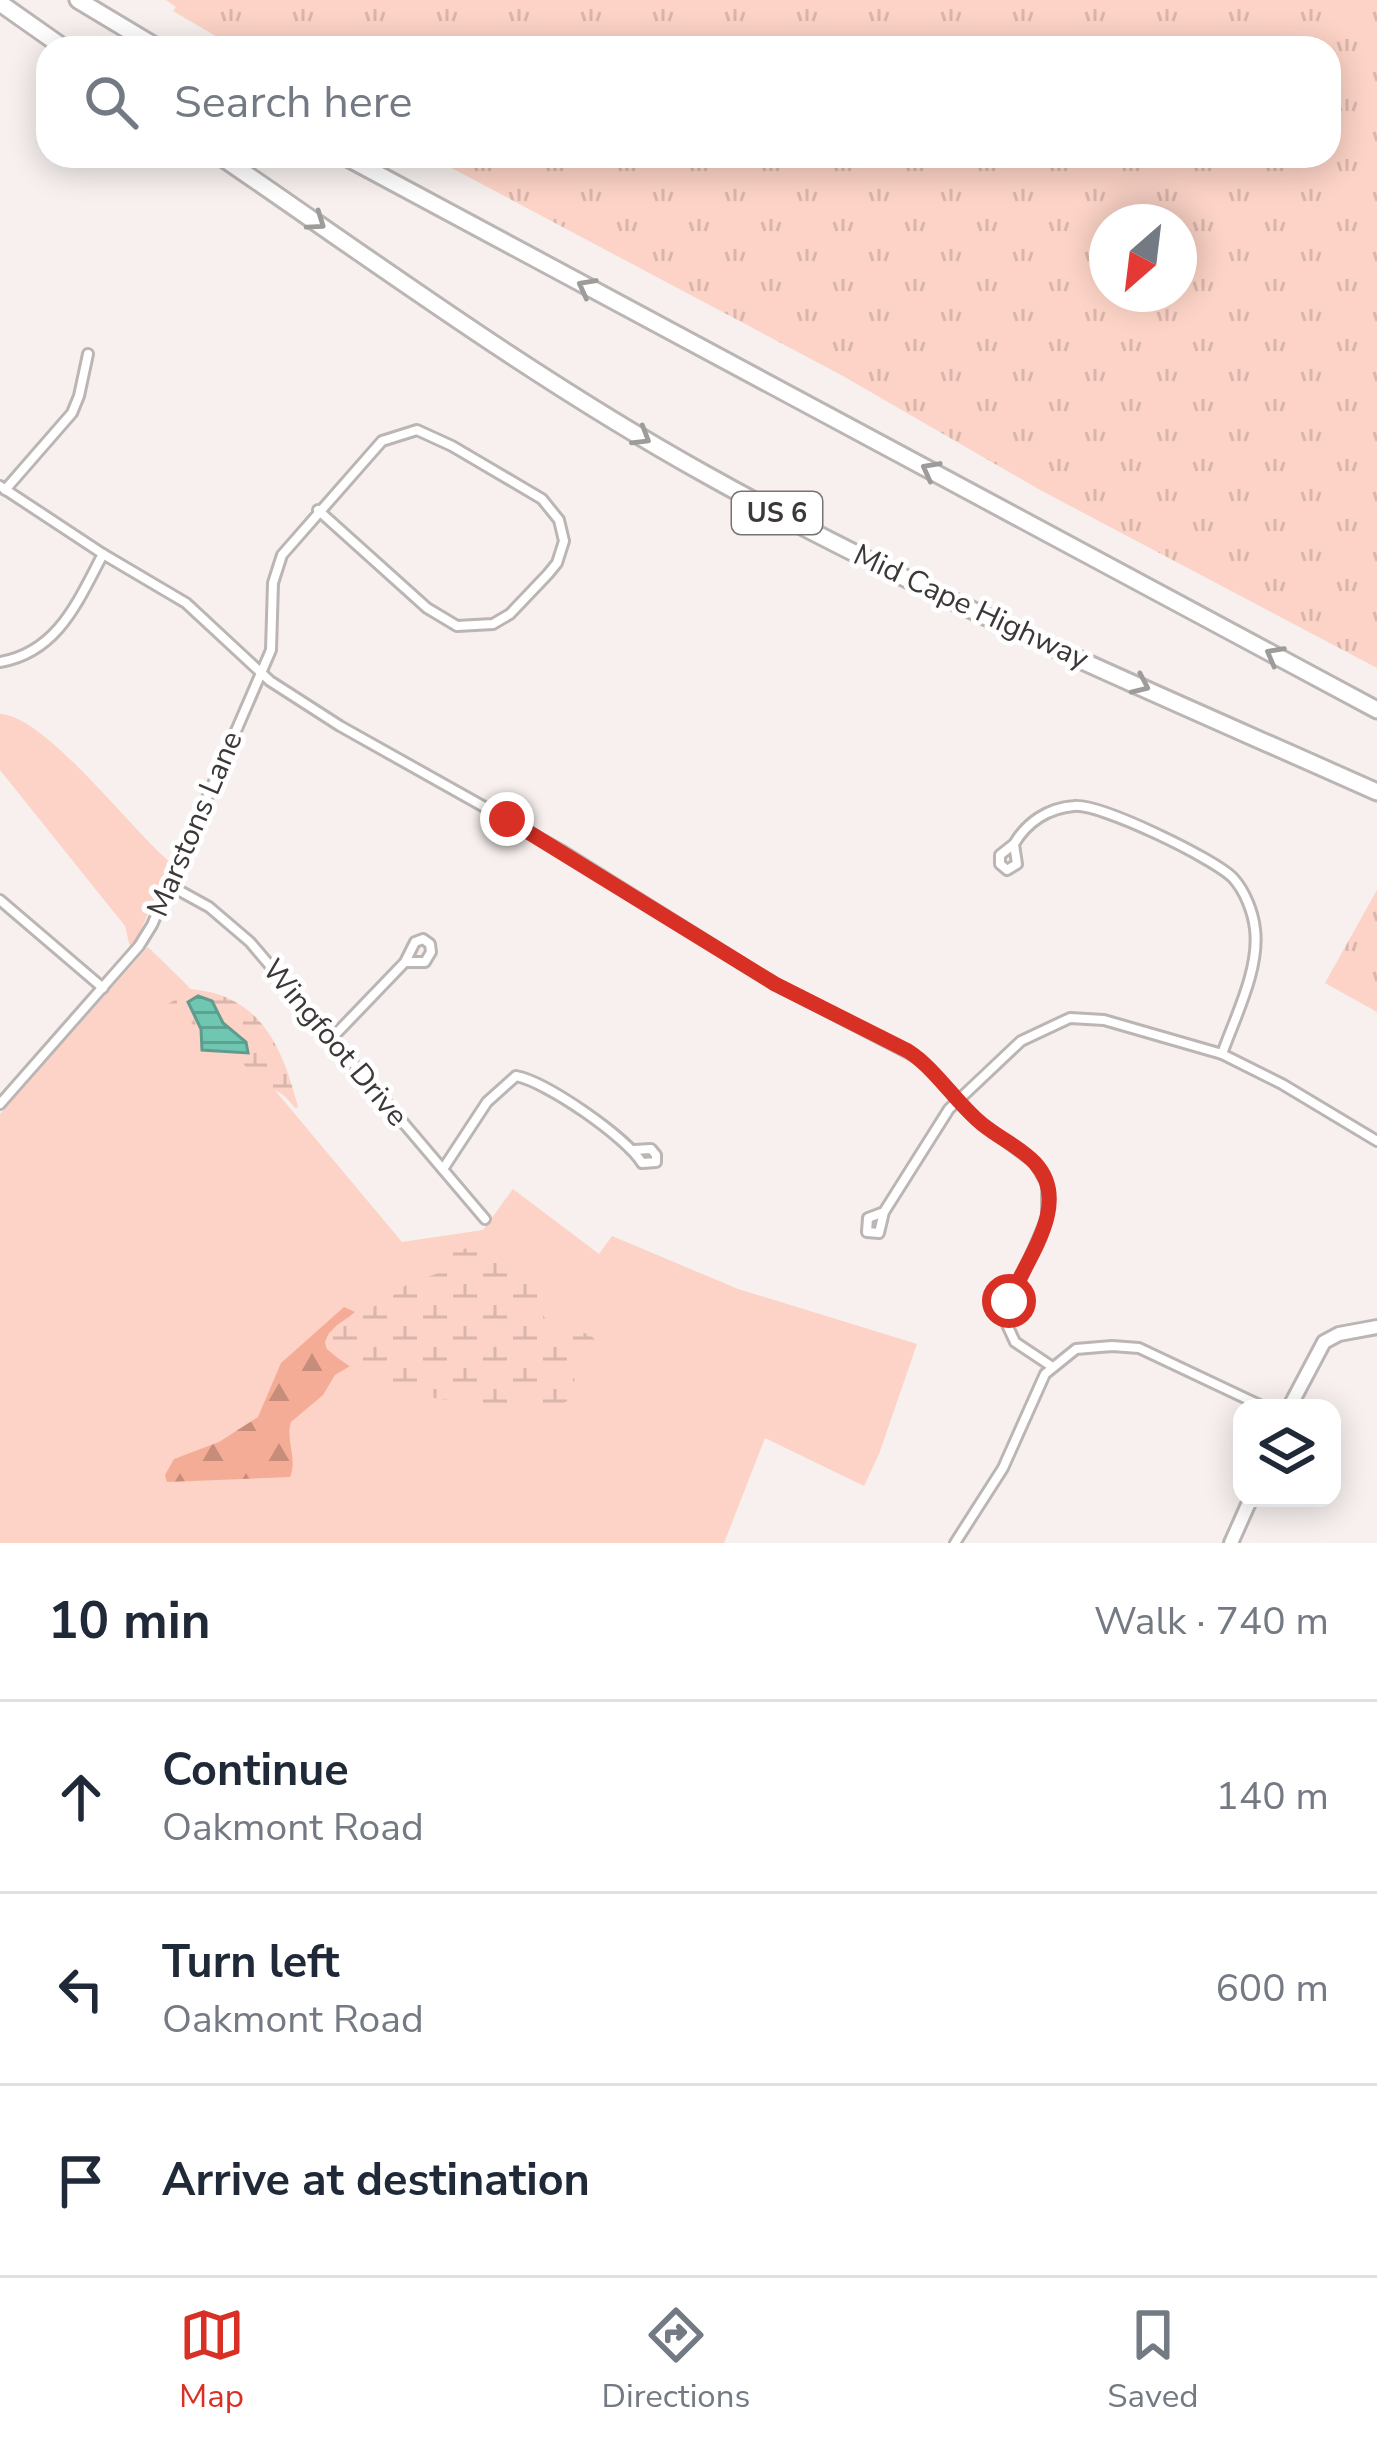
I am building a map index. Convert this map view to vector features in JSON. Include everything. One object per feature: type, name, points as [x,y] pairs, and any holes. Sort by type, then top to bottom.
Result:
[{"type":"highway","points":[[78,0],[138,36]]},
{"type":"highway","points":[[0,3],[47,36]]},
{"type":"highway","name":"Mid Cape Highway","points":[[238,168],[548,379],[736,491],[893,572],[1377,792]]},
{"type":"highway","points":[[366,168],[1377,710]]},
{"type":"street","points":[[88,354],[72,413],[3,488],[186,603],[261,673],[369,743],[493,810],[775,984],[908,1051],[976,1119],[1035,1163],[1047,1184],[1047,1218],[1004,1318],[1015,1342],[1051,1366]]},
{"type":"street","name":"Marstons Lane","points":[[0,1104],[145,938],[261,673],[273,638],[274,573],[289,544],[318,511],[382,441],[417,430],[542,499],[559,520],[563,551],[510,614],[484,627],[466,627],[446,622],[427,608],[318,511]]},
{"type":"street","points":[[0,662],[35,651],[52,638],[71,614],[103,554]]},
{"type":"street","points":[[1014,844],[1048,813],[1089,806],[1193,852],[1234,879],[1252,916],[1256,937],[1222,1054]]},
{"type":"street","name":"Wingfoot Drive","points":[[169,885],[242,934],[485,1220]]},
{"type":"street","points":[[0,901],[103,988]]},
{"type":"street","points":[[332,1039],[405,962]]},
{"type":"street","points":[[884,1212],[935,1126],[959,1099],[1021,1041],[1070,1018],[1105,1020],[1222,1054],[1377,1141]]},
{"type":"street","points":[[442,1169],[487,1102],[516,1076],[554,1094],[634,1150]]},
{"type":"street","points":[[1294,1399],[1324,1342],[1339,1334],[1377,1327]]},
{"type":"street","points":[[955,1543],[1003,1468],[1051,1366],[1076,1349],[1137,1348],[1247,1399]]},
{"type":"street","points":[[1231,1543],[1247,1507]]},
{"type":"green space","points":[[166,0],[1377,0],[1377,668],[452,168],[1341,168],[1341,36],[216,36],[173,11],[176,7]]},
{"type":"green space","points":[[0,714],[19,719],[64,753],[171,863],[131,951],[125,926],[0,770]]},
{"type":"green space","points":[[1377,890],[1377,1012],[1325,983]]},
{"type":"green space","points":[[148,947],[186,984],[402,1242],[483,1230],[513,1189],[599,1254],[612,1236],[738,1289],[917,1344],[864,1486],[765,1438],[724,1543],[0,1543],[0,1114]]},
{"type":"green space","points":[[191,989],[235,1002],[252,1014],[276,1045],[298,1107],[234,1056],[201,1060],[192,1047],[198,1034],[186,1012],[170,1014],[168,1004]],"holes":[[[194,996],[214,1004],[223,1023],[243,1037],[244,1055],[207,1052],[189,1007]]]},
{"type":"green space","points":[[480,1246],[507,1274],[545,1293],[542,1314],[547,1321],[590,1335],[605,1349],[603,1357],[579,1370],[573,1398],[561,1404],[438,1399],[380,1382],[327,1349],[330,1333],[344,1320],[444,1270],[448,1267],[446,1252]]},
{"type":"green space","points":[[344,1307],[355,1312],[325,1342],[327,1349],[350,1366],[335,1375],[323,1395],[291,1422],[290,1477],[167,1482],[165,1475],[174,1459],[219,1442],[258,1417],[281,1363]]},
{"type":"shaded area","points":[[198,996],[212,1001],[223,1023],[246,1042],[248,1053],[202,1050],[201,1029],[188,1002]]},
{"type":"route","points":[[507,819],[775,984],[908,1051],[976,1119],[1035,1163],[1047,1184],[1049,1209],[1009,1301]]}]
